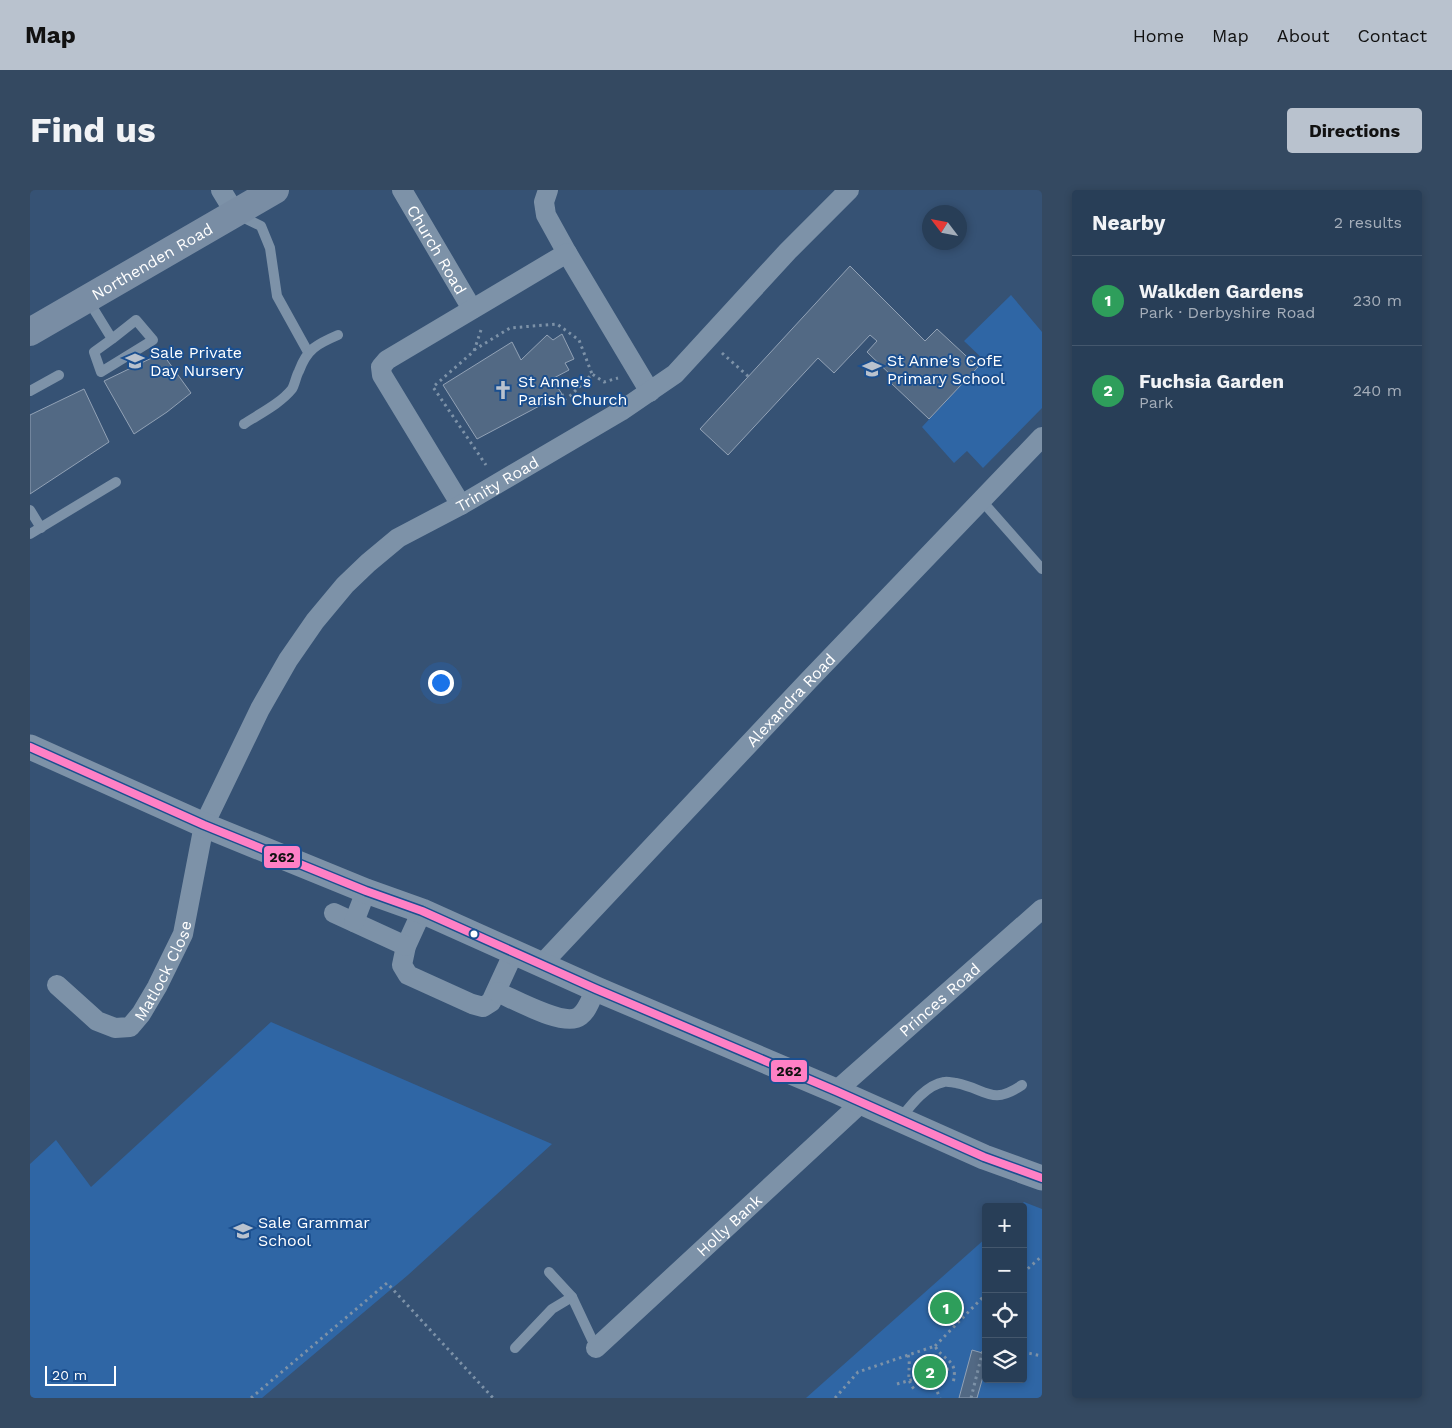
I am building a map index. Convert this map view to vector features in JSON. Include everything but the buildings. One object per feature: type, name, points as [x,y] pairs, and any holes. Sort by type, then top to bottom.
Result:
[{"type":"main road","name":"Northenden Road","points":[[30,332],[276,190]]},
{"type":"street","points":[[221,190],[235,213]]},
{"type":"street","name":"Church Road","points":[[402,190],[472,309]]},
{"type":"street","points":[[548,190],[544,202],[546,215],[566,253],[650,392]]},
{"type":"street","name":"Trinity Road","points":[[204,825],[260,709],[288,660],[315,621],[345,585],[368,562],[398,538],[461,505],[497,482],[621,411],[675,374],[788,251],[849,190]]},
{"type":"street","points":[[461,505],[382,374],[381,367],[387,360],[566,253]]},
{"type":"street","name":"Alexandra Road","points":[[541,965],[1042,437]]},
{"type":"street","points":[[30,747],[204,825],[366,891],[422,911],[596,990],[862,1102],[984,1157],[1042,1178]]},
{"type":"street","name":"Matlock Close","points":[[57,985],[98,1021],[115,1028],[130,1027],[141,1014],[157,986],[183,934],[204,825]]},
{"type":"street","points":[[354,922],[366,891]]},
{"type":"street","name":"Princes Road","points":[[836,1091],[1042,909]]},
{"type":"street","points":[[422,911],[406,946],[402,965],[408,974],[472,1004],[483,1007],[491,1002],[514,952]]},
{"type":"street","points":[[334,913],[406,946]]},
{"type":"street","points":[[497,992],[556,1018],[570,1020],[579,1017],[586,1010],[596,990]]},
{"type":"street","name":"Holly Bank","points":[[596,1348],[862,1102]]},
{"type":"lane","points":[[235,213],[261,226],[270,248],[277,296],[308,352]]},
{"type":"lane","points":[[87,299],[112,338]]},
{"type":"lane","points":[[136,320],[153,340],[102,372],[94,352],[112,338],[136,320]]},
{"type":"lane","points":[[244,424],[280,400],[292,388],[308,352],[318,344],[338,335]]},
{"type":"lane","points":[[30,391],[59,375]]},
{"type":"lane","points":[[30,534],[116,482]]},
{"type":"lane","points":[[982,501],[1042,569]]},
{"type":"lane","points":[[30,510],[41,528]]},
{"type":"lane","points":[[899,1120],[921,1096],[932,1087],[945,1082],[960,1084],[999,1096],[1010,1093],[1022,1085]]},
{"type":"lane","points":[[549,1272],[572,1296],[596,1348]]},
{"type":"lane","points":[[515,1348],[552,1309],[572,1296]]},
{"type":"path","points":[[472,309],[482,327],[474,351]]},
{"type":"path","points":[[497,482],[432,387],[474,351],[510,328],[557,324],[579,340],[592,374],[604,382],[620,378],[637,370]]},
{"type":"path","points":[[708,338],[749,377]]},
{"type":"path","points":[[562,394],[564,400],[571,396],[592,374]]},
{"type":"path","points":[[1027,1269],[1042,1256]]},
{"type":"path","points":[[251,1398],[386,1283],[493,1398]]},
{"type":"path","points":[[835,1398],[858,1372],[935,1346],[982,1298]]},
{"type":"path","points":[[935,1346],[950,1361],[954,1368],[955,1376],[953,1383]]},
{"type":"path","points":[[1027,1353],[1042,1356]]},
{"type":"path","points":[[908,1355],[910,1364],[908,1381],[915,1390]]},
{"type":"path","points":[[971,1398],[982,1355]]},
{"type":"path","points":[[925,1376],[925,1372],[929,1368],[935,1369],[937,1372]]},
{"type":"path","points":[[937,1372],[954,1368]]},
{"type":"path","points":[[932,1380],[936,1378],[937,1372]]},
{"type":"path","points":[[897,1384],[925,1376]]},
{"type":"path","points":[[925,1376],[927,1379],[932,1380],[939,1397],[932,1398]]},
{"type":"shaded area","points":[[1011,295],[1042,332],[1042,408],[983,468],[967,451],[954,463],[922,427],[984,360],[964,341]]},
{"type":"shaded area","name":"Sale Grammar School","points":[[271,1022],[552,1144],[408,1275],[262,1398],[30,1398],[30,1164],[56,1140],[91,1187]]},
{"type":"shaded area","points":[[1027,1203],[1042,1209],[1042,1398],[806,1398],[982,1242],[982,1383],[1027,1383]]},
{"type":"transit line","name":"262","points":[[30,747],[204,825],[366,891],[422,911],[596,989],[836,1091],[984,1157],[1042,1178]]},
{"type":"place","name":"Sale Private Day Nursery","points":[[135,361]]},
{"type":"place","name":"St Anne's CofE Primary School","points":[[872,369]]},
{"type":"place","name":"St Anne's Parish Church","points":[[503,390]]},
{"type":"place","name":"Sale Grammar School","points":[[243,1231]]},
{"type":"place","name":"Walkden Gardens","points":[[946,1308]]},
{"type":"place","name":"Fuchsia Garden","points":[[930,1372]]}]
